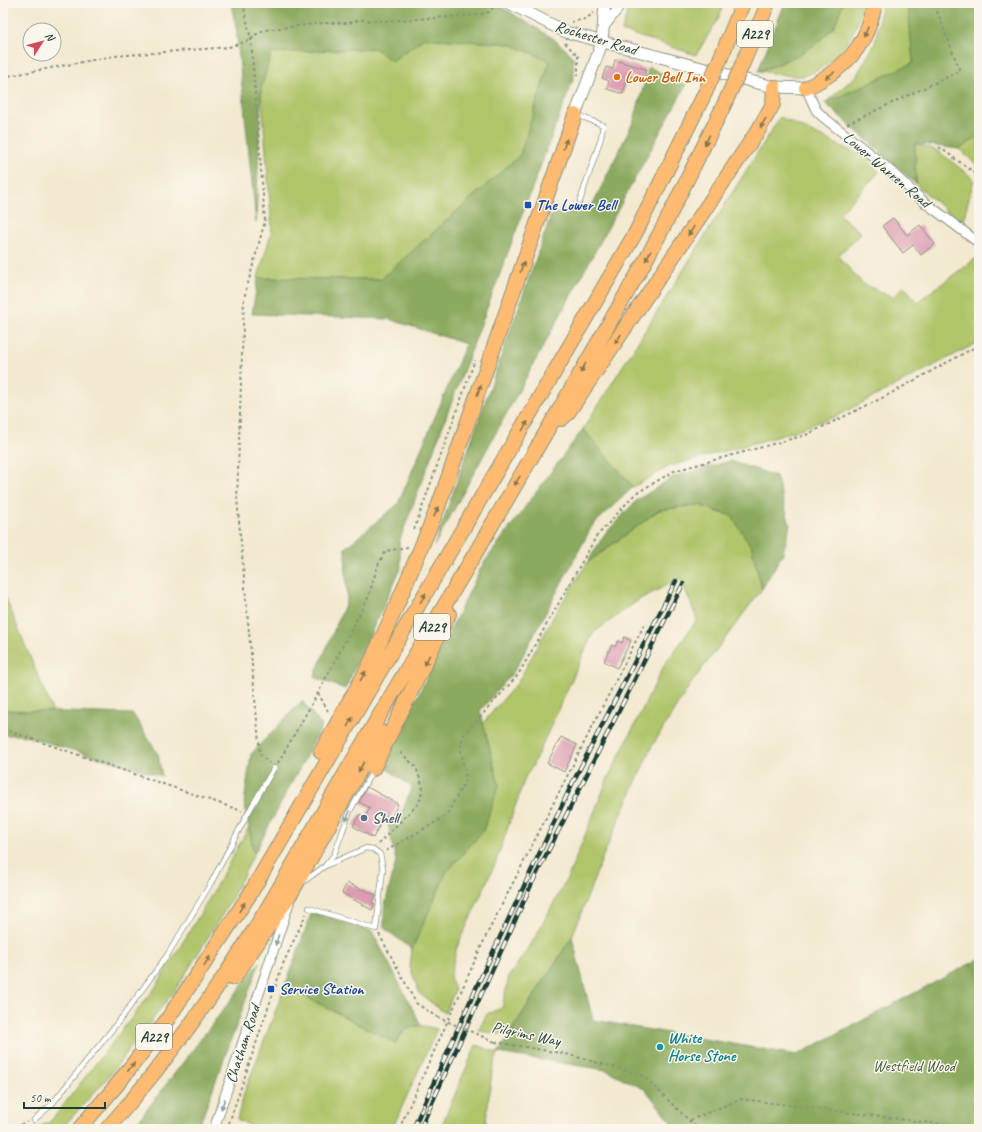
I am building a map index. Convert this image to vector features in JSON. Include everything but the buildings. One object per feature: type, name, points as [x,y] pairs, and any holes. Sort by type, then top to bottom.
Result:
[{"type":"highway","name":"A229","points":[[79,1129],[150,1044],[194,981],[250,894],[311,787],[558,369],[636,232],[704,95],[744,3]]},
{"type":"highway","name":"A229","points":[[107,1129],[154,1074],[218,986],[259,920],[408,669],[666,222],[724,105],[768,3]]},
{"type":"highway","points":[[806,88],[824,79],[851,58],[866,34],[875,3]]},
{"type":"highway","points":[[545,434],[567,414],[755,135],[774,104],[774,87]]},
{"type":"highway","points":[[311,787],[317,759],[368,668],[394,612],[438,507],[575,115]]},
{"type":"highway","points":[[373,769],[499,511]]},
{"type":"highway","points":[[175,1046],[201,1026],[293,890],[381,731],[408,669]]},
{"type":"street","name":"Rochester Road","points":[[509,3],[566,32],[602,43],[774,87],[806,88]]},
{"type":"street","points":[[575,115],[602,43],[605,3]]},
{"type":"street","points":[[604,27],[617,10],[619,3]]},
{"type":"street","name":"Lower Warren Road","points":[[806,88],[816,110],[836,129],[884,165],[923,201],[979,243]]},
{"type":"street","name":"Chatham Road","points":[[214,1129],[293,890]]},
{"type":"lane","points":[[575,115],[604,125],[580,201]]},
{"type":"lane","points":[[34,1120],[51,1105],[124,1016],[163,960],[211,883],[274,768]]},
{"type":"lane","points":[[325,866],[334,855],[350,811],[373,769]]},
{"type":"lane","points":[[293,890],[325,866],[366,848],[373,849],[380,854],[383,869],[376,930],[308,908]]},
{"type":"path","points":[[243,3],[251,40],[264,221],[244,298],[237,499],[260,754],[274,768],[318,693],[368,598],[378,565],[386,551],[408,546]]},
{"type":"path","points":[[3,77],[114,56],[229,47],[251,40],[255,35],[264,30],[323,23],[348,23],[360,20],[386,21],[478,15],[489,12],[497,3]]},
{"type":"path","points":[[836,129],[960,71],[934,3]]},
{"type":"path","points":[[572,20],[585,19],[594,14],[594,8]]},
{"type":"path","points":[[939,147],[979,176]]},
{"type":"path","points":[[380,854],[446,816],[466,780],[461,751],[462,737],[518,675],[596,537],[635,494],[674,471],[806,435],[884,397],[979,345]]},
{"type":"path","points":[[399,1129],[486,936],[530,845],[644,625]]},
{"type":"path","points":[[318,693],[328,711]]},
{"type":"path","points":[[3,729],[248,813]]},
{"type":"path","points":[[373,849],[419,803],[424,788],[416,767],[400,752]]},
{"type":"path","points":[[227,1129],[283,964],[308,908]]},
{"type":"path","name":"Pilgrims Way","points":[[376,930],[416,1002],[437,1017],[495,1042],[566,1054],[642,1074],[698,1129]]},
{"type":"path","points":[[690,1120],[741,1099],[978,1129]]},
{"type":"path","points":[[3,1126],[17,1126],[34,1120]]},
{"type":"green space","points":[[231,3],[495,3],[554,39],[573,56],[574,77],[399,542],[401,568],[345,689],[314,677],[347,600],[345,548],[398,504],[466,344],[389,319],[252,314],[258,278],[381,279],[520,155],[550,61],[510,44],[424,38],[392,61],[374,48],[271,53],[261,89],[256,222],[236,28]]},
{"type":"green space","points":[[630,3],[724,3],[718,19],[696,55],[622,31]]},
{"type":"green space","points":[[785,3],[843,3],[834,26],[825,37],[798,55],[758,71]]},
{"type":"green space","points":[[843,3],[863,3],[851,37],[844,47],[826,65],[804,76],[789,76],[759,71],[778,65],[833,28]]},
{"type":"green space","points":[[882,3],[908,3],[913,63],[825,103],[857,75],[875,43]]},
{"type":"green space","points":[[908,3],[971,3],[979,14],[979,136],[959,149],[915,143],[916,184],[825,103],[913,63]]},
{"type":"green space","points":[[424,38],[510,44],[550,61],[520,155],[381,279],[258,278],[272,230],[261,89],[271,53],[375,48],[392,61]]},
{"type":"green space","points":[[649,67],[686,85],[434,546],[551,216],[593,204],[634,120]]},
{"type":"green space","points":[[780,117],[868,159],[879,172],[839,214],[861,233],[838,256],[863,284],[893,297],[904,286],[917,302],[979,256],[979,342],[837,416],[783,435],[670,466],[633,487],[583,429]]},
{"type":"green space","points":[[979,136],[979,167],[959,149]]},
{"type":"green space","points":[[915,143],[938,151],[974,179],[962,225],[916,184]]},
{"type":"green space","points":[[583,429],[633,487],[592,526],[515,670],[480,711],[499,785],[483,831],[446,873],[412,949],[384,928],[384,909],[396,861],[388,824],[402,812],[412,787],[383,766],[483,564]]},
{"type":"green space","points":[[730,461],[776,476],[790,525],[783,553],[762,589],[752,548],[732,516],[698,505],[659,510],[587,563],[604,535],[636,501],[673,477]]},
{"type":"green space","points":[[698,505],[732,516],[752,548],[762,589],[690,685],[651,748],[603,856],[572,937],[508,1035],[478,1031],[487,1014],[502,1008],[509,976],[532,943],[569,875],[608,778],[665,664],[697,620],[681,578],[640,599],[593,633],[532,767],[526,775],[496,862],[457,947],[450,977],[455,990],[445,1013],[420,994],[410,967],[412,949],[446,873],[483,831],[499,785],[483,723],[518,682],[555,614],[587,563],[659,510]]},
{"type":"green space","points":[[3,592],[53,712],[3,710]]},
{"type":"green space","points":[[302,701],[322,726],[254,854],[244,803],[251,754]]},
{"type":"green space","points":[[3,710],[133,714],[158,754],[162,776],[21,735],[3,735]]},
{"type":"green space","points":[[249,827],[254,854],[230,902],[176,989],[105,1081],[61,1129],[34,1129],[50,1122],[155,988],[205,906]]},
{"type":"green space","points":[[312,911],[372,931],[421,1025],[404,1030],[395,1043],[285,986]]},
{"type":"green space","name":"Westfield Wood","points":[[572,937],[593,1020],[797,1055],[979,959],[979,1129],[676,1129],[646,1090],[606,1070],[498,1053]]},
{"type":"green space","points":[[260,962],[198,1129],[132,1129]]},
{"type":"green space","points":[[285,986],[395,1043],[404,1032],[413,1027],[423,1026],[437,1029],[392,1129],[257,1129],[237,1119],[244,1093]]},
{"type":"green space","points":[[476,1045],[498,1053],[492,1071],[485,1129],[440,1129]]},
{"type":"railway","points":[[413,1129],[477,986],[573,782],[676,581]]},
{"type":"railway","points":[[420,1129],[532,883],[683,584]]},
{"type":"place","name":"Lower Bell Inn","points":[[617,77]]},
{"type":"place","name":"The Lower Bell","points":[[528,205]]},
{"type":"place","name":"Shell","points":[[364,818]]},
{"type":"place","name":"Service Station","points":[[271,989]]},
{"type":"place","name":"White Horse Stone","points":[[660,1047]]}]
